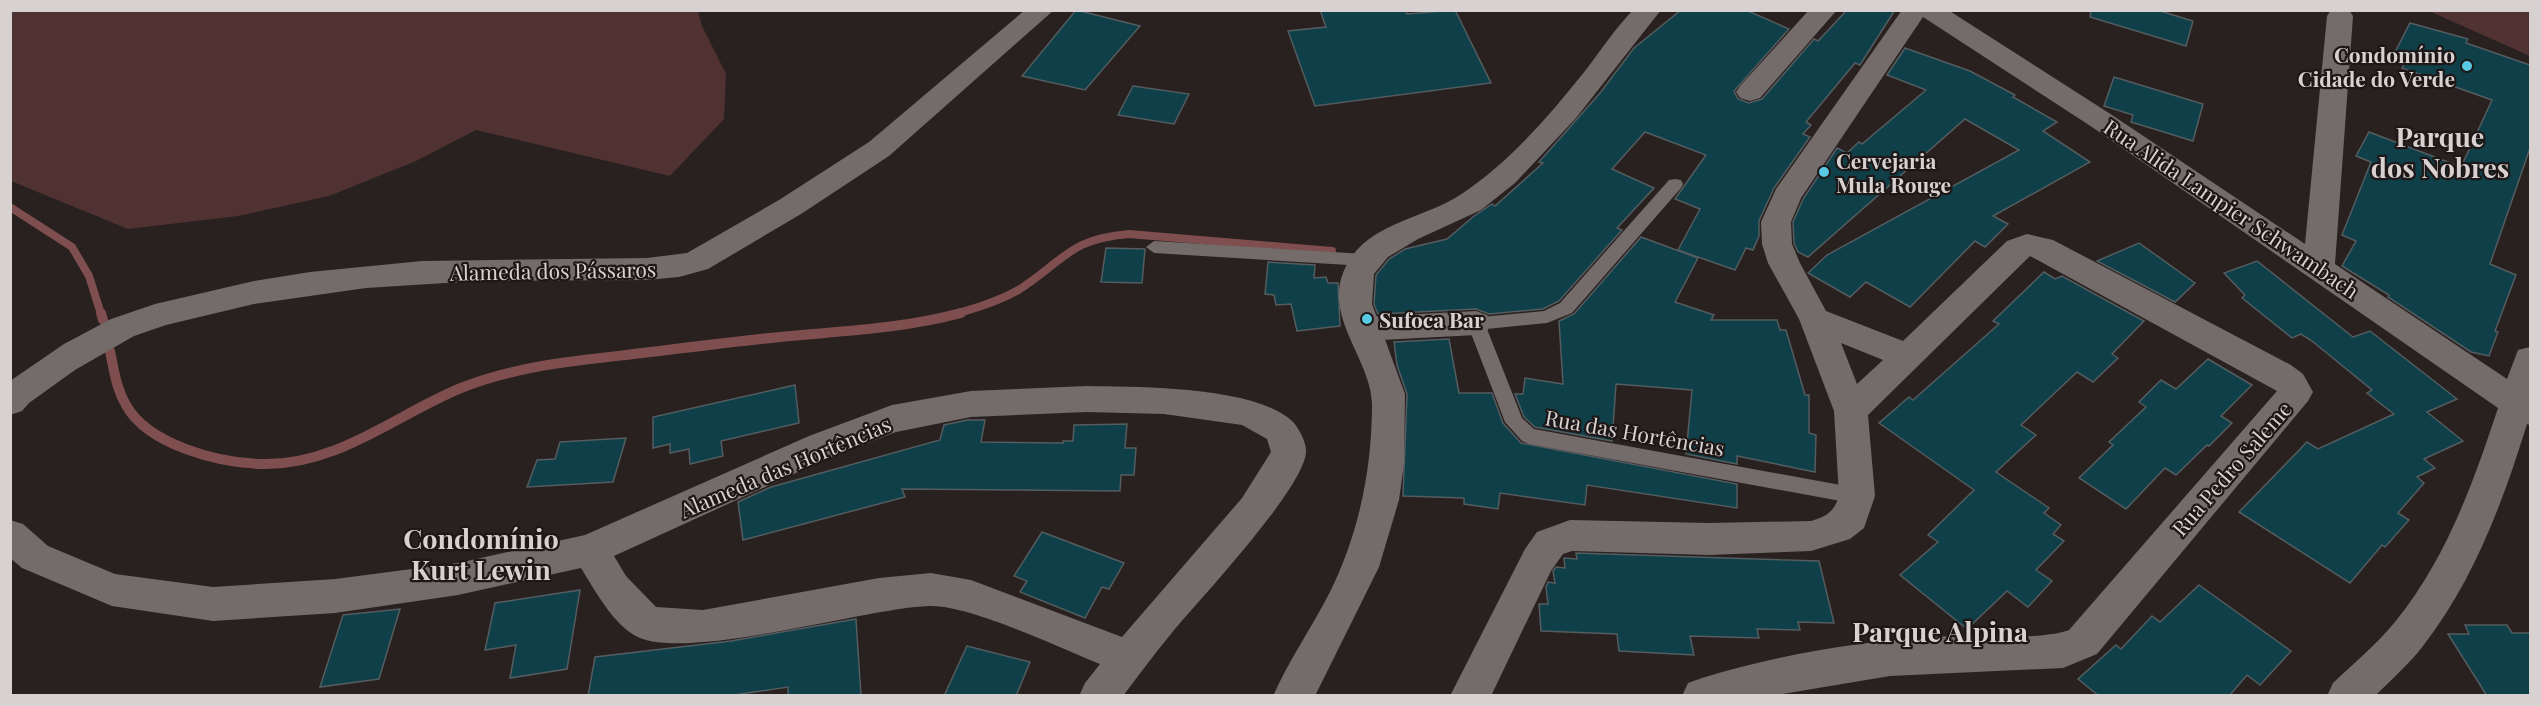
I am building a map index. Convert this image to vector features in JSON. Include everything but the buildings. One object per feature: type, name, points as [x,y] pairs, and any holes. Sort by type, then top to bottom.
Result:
[{"type":"street","name":"Alameda dos Pássaros","points":[[10,402],[17,394],[68,358],[114,331],[150,317],[240,294],[321,280],[388,274],[647,269],[679,266],[697,261],[790,207],[879,149],[1041,10]]},
{"type":"street","points":[[1293,696],[1342,609],[1369,546],[1383,498],[1389,444],[1387,391],[1363,329],[1354,288],[1365,260],[1391,239],[1464,207],[1497,184],[1547,132],[1593,78],[1629,28],[1648,10]]},
{"type":"street","points":[[1750,92],[1824,10]]},
{"type":"street","points":[[1470,696],[1538,560],[1550,543],[1570,535],[1709,539],[1811,536],[1837,528],[1851,517],[1857,496],[1851,411],[1815,319],[1784,263],[1777,244],[1776,222],[1793,187],[1915,10]]},
{"type":"street","name":"Rua Alida Lampier Schwambach","points":[[1929,10],[2102,121],[2524,407]]},
{"type":"street","points":[[2319,266],[2340,16]]},
{"type":"street","name":"Rua Pedro Saleme","points":[[1702,696],[1727,687],[1820,668],[1918,656],[2063,650],[2083,642],[2296,392],[2291,383],[2279,374],[2042,248],[2027,245],[2018,249],[1851,411]]},
{"type":"street","points":[[1815,319],[1907,356]]},
{"type":"street","points":[[1363,329],[1476,323]]},
{"type":"street","points":[[2348,696],[2409,634],[2447,578],[2524,407],[2530,359]]},
{"type":"street","name":"Alameda das Hortências","points":[[10,535],[35,557],[112,591],[213,604],[335,596],[458,579],[590,550],[821,446],[892,419],[971,404],[1086,399],[1164,401],[1248,413],[1279,429],[1289,452],[1282,469],[1255,509],[1129,657],[1099,696]]},
{"type":"street","points":[[590,550],[613,588],[647,623],[703,627],[879,595],[932,589],[971,597],[1129,657]]},
{"type":"lane","points":[[1476,323],[1547,317],[1566,308],[1675,184]]},
{"type":"lane","points":[[1154,247],[1365,260]]},
{"type":"lane","name":"Rua das Hortências","points":[[1476,323],[1514,422],[1529,436],[1857,496]]},
{"type":"shaded area","points":[[10,11],[698,11],[702,26],[726,74],[724,119],[670,176],[476,130],[416,161],[329,196],[238,216],[128,229],[11,181]]},
{"type":"shaded area","points":[[2429,11],[2530,11],[2530,56]]},
{"type":"waterway","points":[[10,207],[72,247],[89,276],[101,314]]},
{"type":"waterway","points":[[955,314],[988,304],[1012,293],[1035,279],[1069,252],[1093,241],[1109,237],[1129,234],[1332,251]]},
{"type":"waterway","points":[[101,313],[103,320]]},
{"type":"waterway","points":[[110,351],[123,399],[136,419],[150,431],[167,441],[206,455],[262,464],[315,457],[341,448],[461,388],[522,370],[722,343],[893,326],[961,313]]},
{"type":"place","name":"Condomínio Cidade do Verde","points":[[2467,66]]},
{"type":"place","name":"Cervejaria Mula Rouge","points":[[1824,172]]},
{"type":"place","name":"Sufoca Bar","points":[[1367,319]]},
{"type":"district","name":"Parque dos Nobres","points":[[2440,152]]},
{"type":"district","name":"Condomínio Kurt Lewin","points":[[481,554]]},
{"type":"district","name":"Parque Alpina","points":[[1940,631]]}]
